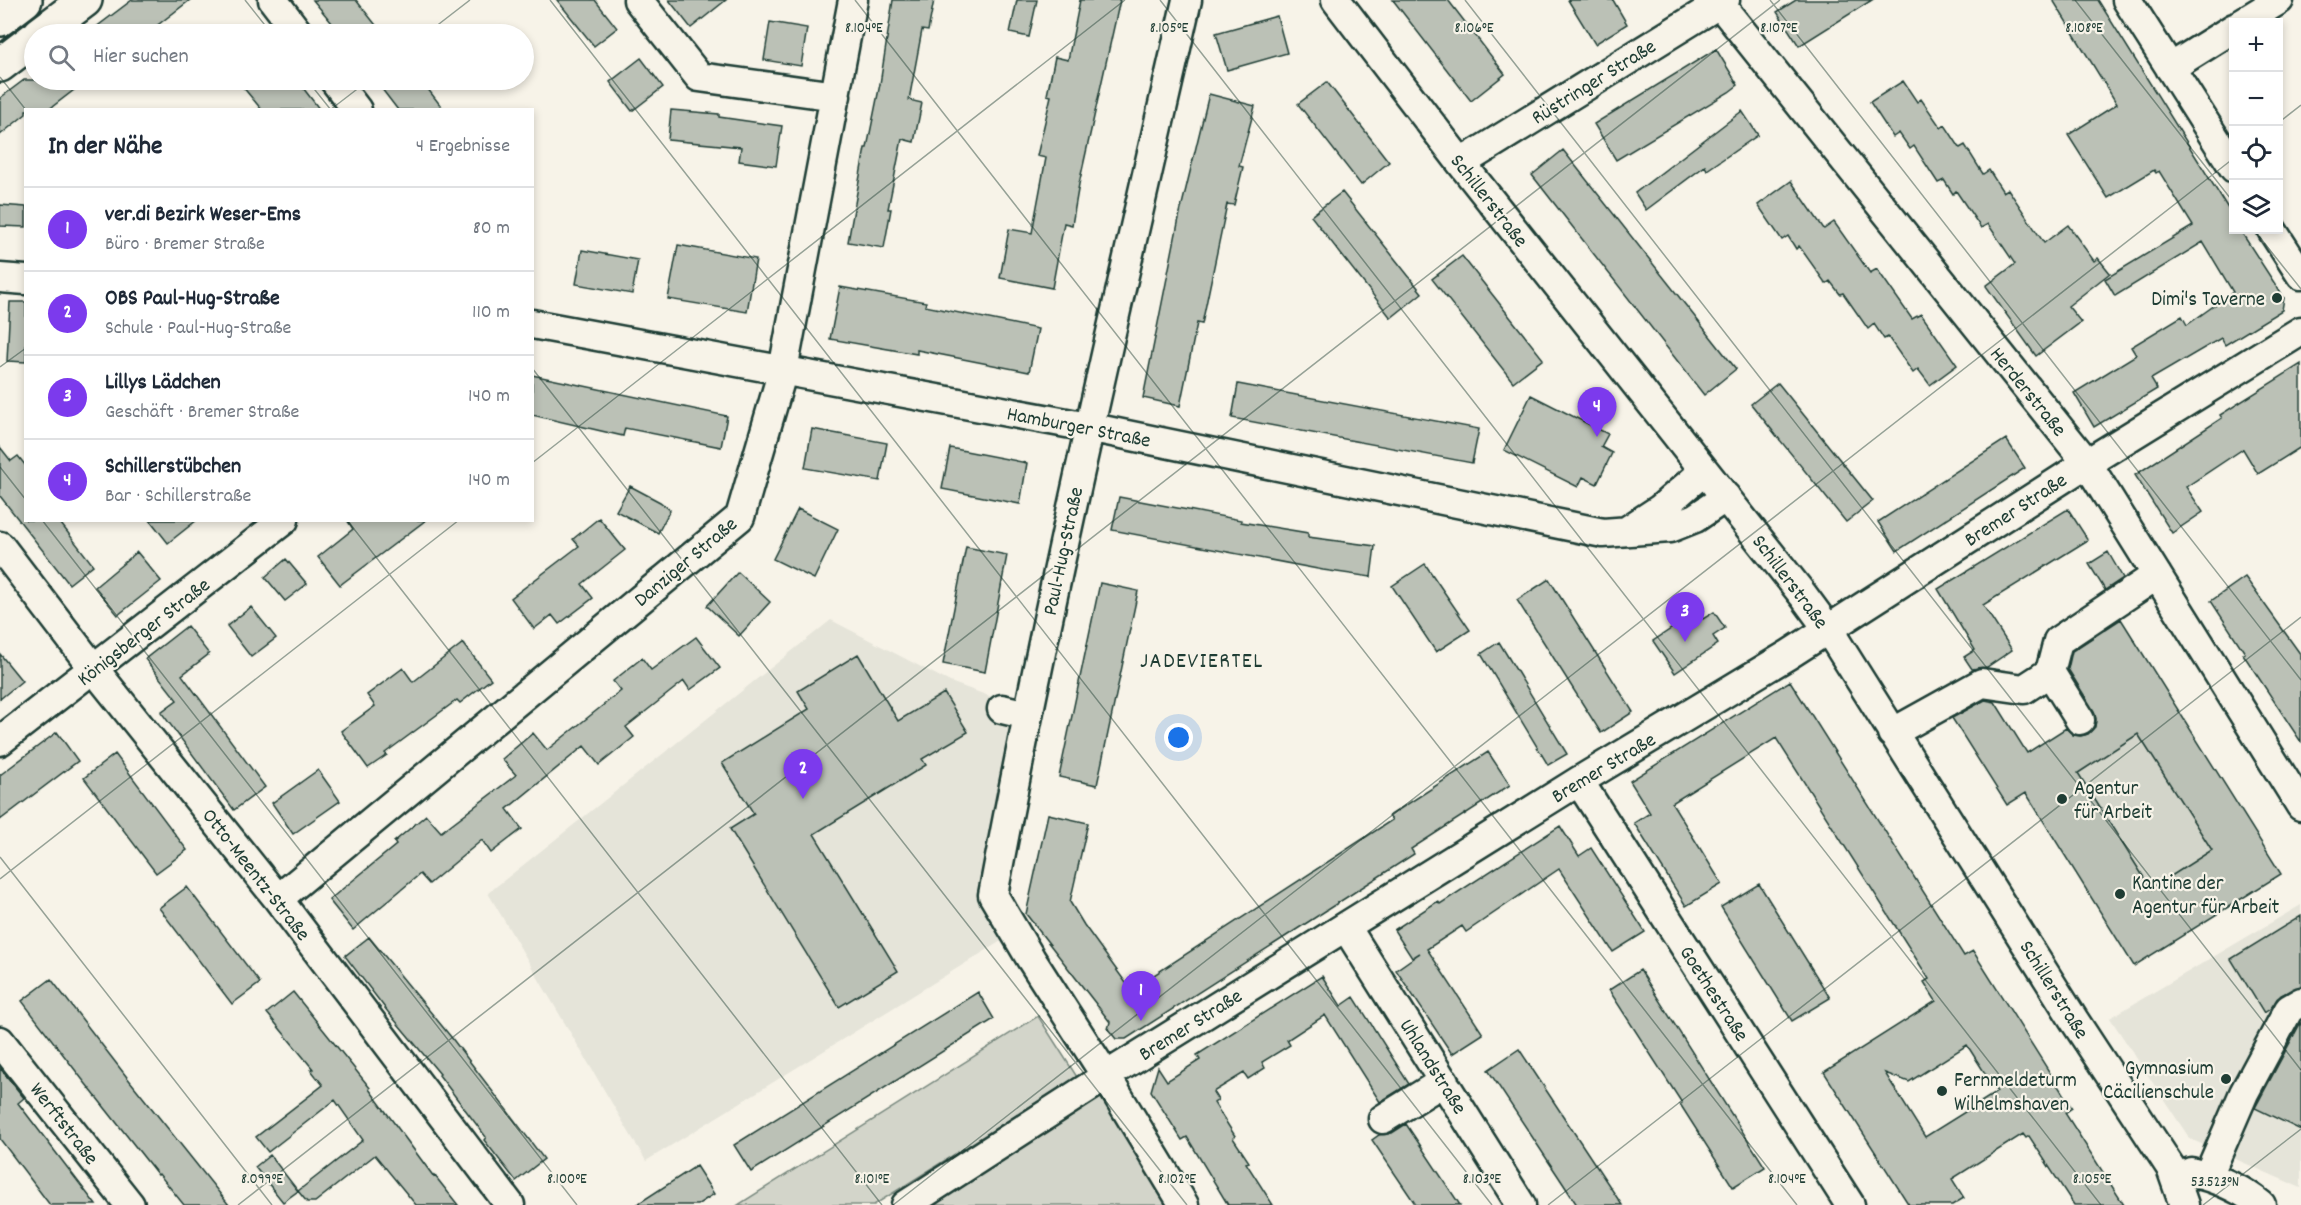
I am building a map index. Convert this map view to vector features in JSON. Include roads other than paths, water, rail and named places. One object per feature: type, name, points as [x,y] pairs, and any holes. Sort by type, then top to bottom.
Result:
[{"type":"main road","points":[[0,19],[25,0]]},
{"type":"main road","points":[[53,24],[85,0]]},
{"type":"main road","points":[[0,65],[24,47]]},
{"type":"street","points":[[273,0],[291,24]]},
{"type":"street","points":[[638,0],[699,77],[836,96]]},
{"type":"street","name":"Danziger Straße","points":[[278,899],[740,517],[783,370],[853,0]]},
{"type":"street","name":"Paul-Hug-Straße","points":[[1184,1205],[993,894],[1014,712],[1088,427],[1187,0]]},
{"type":"street","name":"Schillerstraße","points":[[1336,0],[1461,163],[1828,629],[1892,733],[2171,1168],[2184,1205]]},
{"type":"street","points":[[2127,0],[2229,160]]},
{"type":"street","points":[[2250,18],[2279,0]]},
{"type":"street","name":"Rüstringer Straße","points":[[1461,163],[1722,2]]},
{"type":"street","name":"Herderstraße","points":[[1722,2],[2086,463],[2301,806]]},
{"type":"street","points":[[2170,68],[2229,31]]},
{"type":"street","points":[[342,90],[355,108]]},
{"type":"street","points":[[2275,234],[2301,275]]},
{"type":"street","points":[[0,278],[24,280]]},
{"type":"street","name":"Hamburger Straße","points":[[534,324],[1088,427],[1603,533],[1670,528],[1695,518],[1725,497]]},
{"type":"street","name":"Bremer Straße","points":[[906,1205],[1106,1076],[1579,780],[1828,629],[2086,463],[2301,331]]},
{"type":"street","points":[[1624,533],[1660,509],[1704,471]]},
{"type":"street","name":"Königsberger Straße","points":[[0,741],[281,522]]},
{"type":"street","name":"Otto-Meentz-Straße","points":[[0,546],[94,669],[278,899],[510,1205]]},
{"type":"street","points":[[1892,733],[1982,683],[2024,689],[2050,672],[2058,640],[2157,575]]},
{"type":"street","points":[[2050,672],[2080,720]]},
{"type":"street","name":"Goethestraße","points":[[1579,780],[1850,1205]]},
{"type":"street","name":"Uhlandstraße","points":[[1346,927],[1521,1205]]},
{"type":"street","points":[[2208,1176],[2244,1093],[2289,1009],[2301,1002]]},
{"type":"street","name":"Werftstraße","points":[[0,1041],[129,1205]]},
{"type":"street","points":[[1383,1119],[1444,1081]]},
{"type":"street","points":[[2171,1168],[2208,1176],[2251,1196],[2261,1205]]},
{"type":"place","name":"Dimi's Taverne","points":[[2277,298]]},
{"type":"place","name":"Schillerstübchen","points":[[1597,437]]},
{"type":"place","name":"Lillys Lädchen","points":[[1685,642]]},
{"type":"place","name":"OBS Paul-Hug-Straße","points":[[803,799]]},
{"type":"place","name":"Agentur für Arbeit","points":[[2062,799]]},
{"type":"place","name":"Kantine der Agentur für Arbeit","points":[[2120,894]]},
{"type":"place","name":"ver.di Bezirk Weser-Ems","points":[[1141,1021]]},
{"type":"place","name":"Gymnasium Cäcilienschule","points":[[2226,1079]]},
{"type":"place","name":"Fernmeldeturm Wilhelmshaven","points":[[1942,1091]]},
{"type":"district","name":"JADEVIERTEL","points":[[1202,659]]}]
